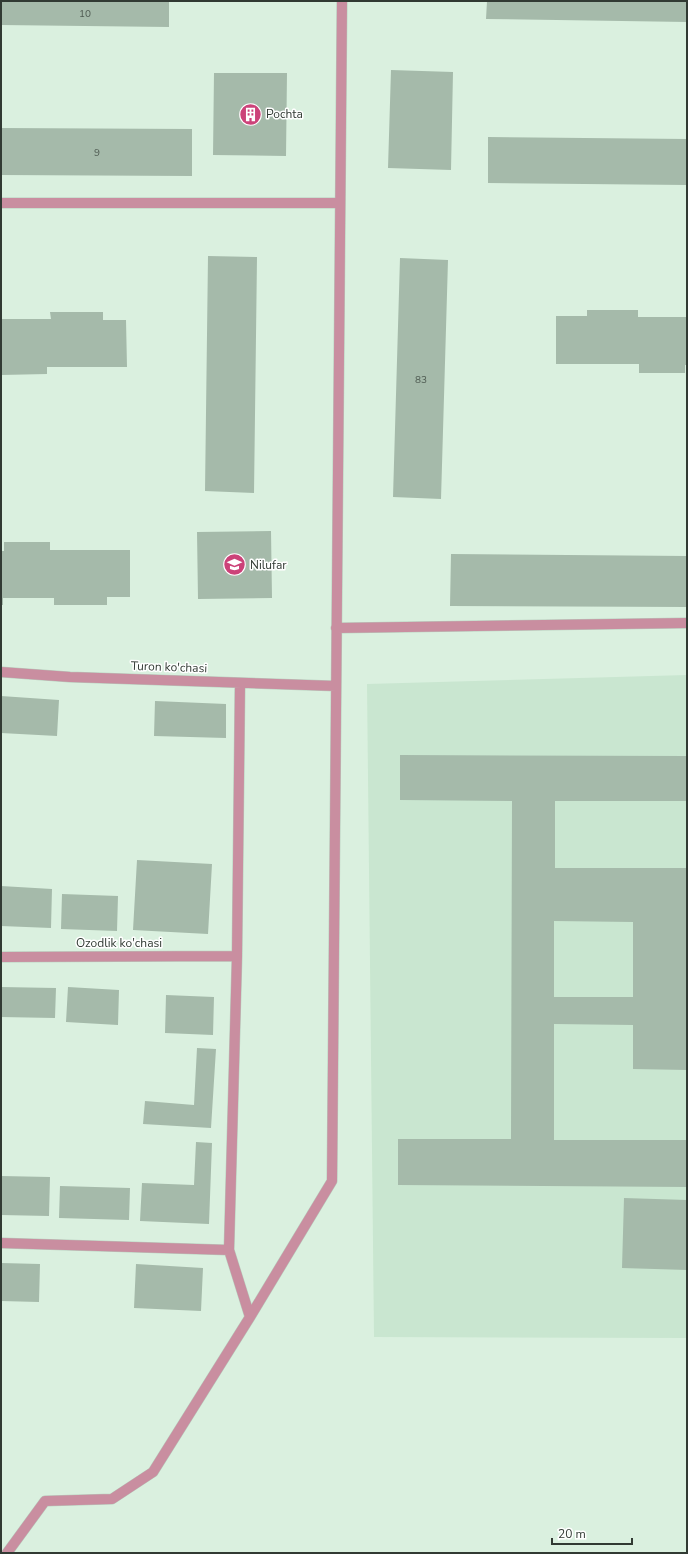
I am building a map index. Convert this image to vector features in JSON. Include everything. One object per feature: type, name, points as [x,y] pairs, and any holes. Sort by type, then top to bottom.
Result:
[{"type":"street","points":[[7,1553],[45,1501],[112,1499],[153,1472],[250,1317],[332,1181],[342,1]]},
{"type":"street","points":[[1,203],[340,203]]},
{"type":"street","points":[[336,628],[687,623]]},
{"type":"street","name":"Turon ko'chasi","points":[[1,672],[70,677],[336,686]]},
{"type":"street","points":[[240,683],[237,956],[229,1250],[250,1317]]},
{"type":"street","name":"Ozodlik ko'chasi","points":[[1,957],[237,956]]},
{"type":"street","points":[[1,1242],[229,1250]]},
{"type":"shaded area","points":[[687,675],[687,1338],[374,1337],[367,684]]},
{"type":"building","points":[[1,1],[169,1],[169,27],[1,25]]},
{"type":"building","points":[[487,1],[687,1],[687,22],[486,19]]},
{"type":"building","points":[[391,70],[453,72],[451,170],[388,168]]},
{"type":"building","name":"Pochta","points":[[214,73],[287,73],[286,156],[213,155]]},
{"type":"building","points":[[1,128],[192,129],[192,176],[1,175]]},
{"type":"building","points":[[488,137],[687,139],[687,185],[488,183]]},
{"type":"building","points":[[208,256],[257,257],[254,493],[205,491]]},
{"type":"building","points":[[400,258],[448,260],[441,499],[393,497]]},
{"type":"building","points":[[587,310],[638,310],[638,317],[687,317],[687,365],[685,365],[685,373],[639,373],[639,364],[556,364],[556,316],[587,316]]},
{"type":"building","points":[[50,312],[103,312],[103,320],[126,320],[127,367],[47,367],[47,374],[1,375],[1,319],[51,319]]},
{"type":"building","name":"Nilufar","points":[[271,531],[272,598],[198,599],[197,532]]},
{"type":"building","points":[[4,542],[50,542],[50,550],[130,550],[130,597],[107,597],[107,605],[54,605],[54,598],[3,598],[3,605],[1,605],[1,551],[4,551]]},
{"type":"building","points":[[451,554],[687,556],[687,607],[450,606]]},
{"type":"building","points":[[1,696],[59,700],[57,736],[1,733]]},
{"type":"building","points":[[155,701],[226,704],[226,738],[154,736]]},
{"type":"building","points":[[400,755],[687,756],[687,801],[555,801],[555,868],[687,868],[687,1070],[633,1069],[633,1025],[554,1024],[554,1140],[687,1140],[687,1187],[398,1185],[398,1139],[511,1139],[512,801],[400,800]],"holes":[[[554,921],[633,922],[633,997],[554,997]]]},
{"type":"building","points":[[137,860],[212,864],[208,934],[133,930]]},
{"type":"building","points":[[1,886],[52,889],[51,928],[1,926]]},
{"type":"building","points":[[62,894],[118,896],[117,931],[61,929]]},
{"type":"building","points":[[1,987],[56,988],[55,1018],[1,1017]]},
{"type":"building","points":[[68,987],[119,990],[118,1025],[66,1022]]},
{"type":"building","points":[[166,995],[214,997],[213,1035],[165,1033]]},
{"type":"building","points":[[197,1048],[216,1049],[211,1128],[143,1124],[145,1101],[194,1105]]},
{"type":"building","points":[[196,1142],[212,1143],[209,1224],[140,1221],[142,1183],[194,1185]]},
{"type":"building","points":[[1,1176],[50,1177],[49,1216],[1,1215]]},
{"type":"building","points":[[60,1186],[130,1188],[129,1220],[59,1218]]},
{"type":"building","points":[[624,1198],[687,1200],[687,1270],[622,1268]]},
{"type":"building","points":[[1,1263],[40,1264],[39,1302],[1,1301]]},
{"type":"building","points":[[136,1264],[203,1268],[201,1311],[134,1308]]},
{"type":"place","name":"Pochta","points":[[250,114]]},
{"type":"place","name":"Nilufar","points":[[235,565]]}]
